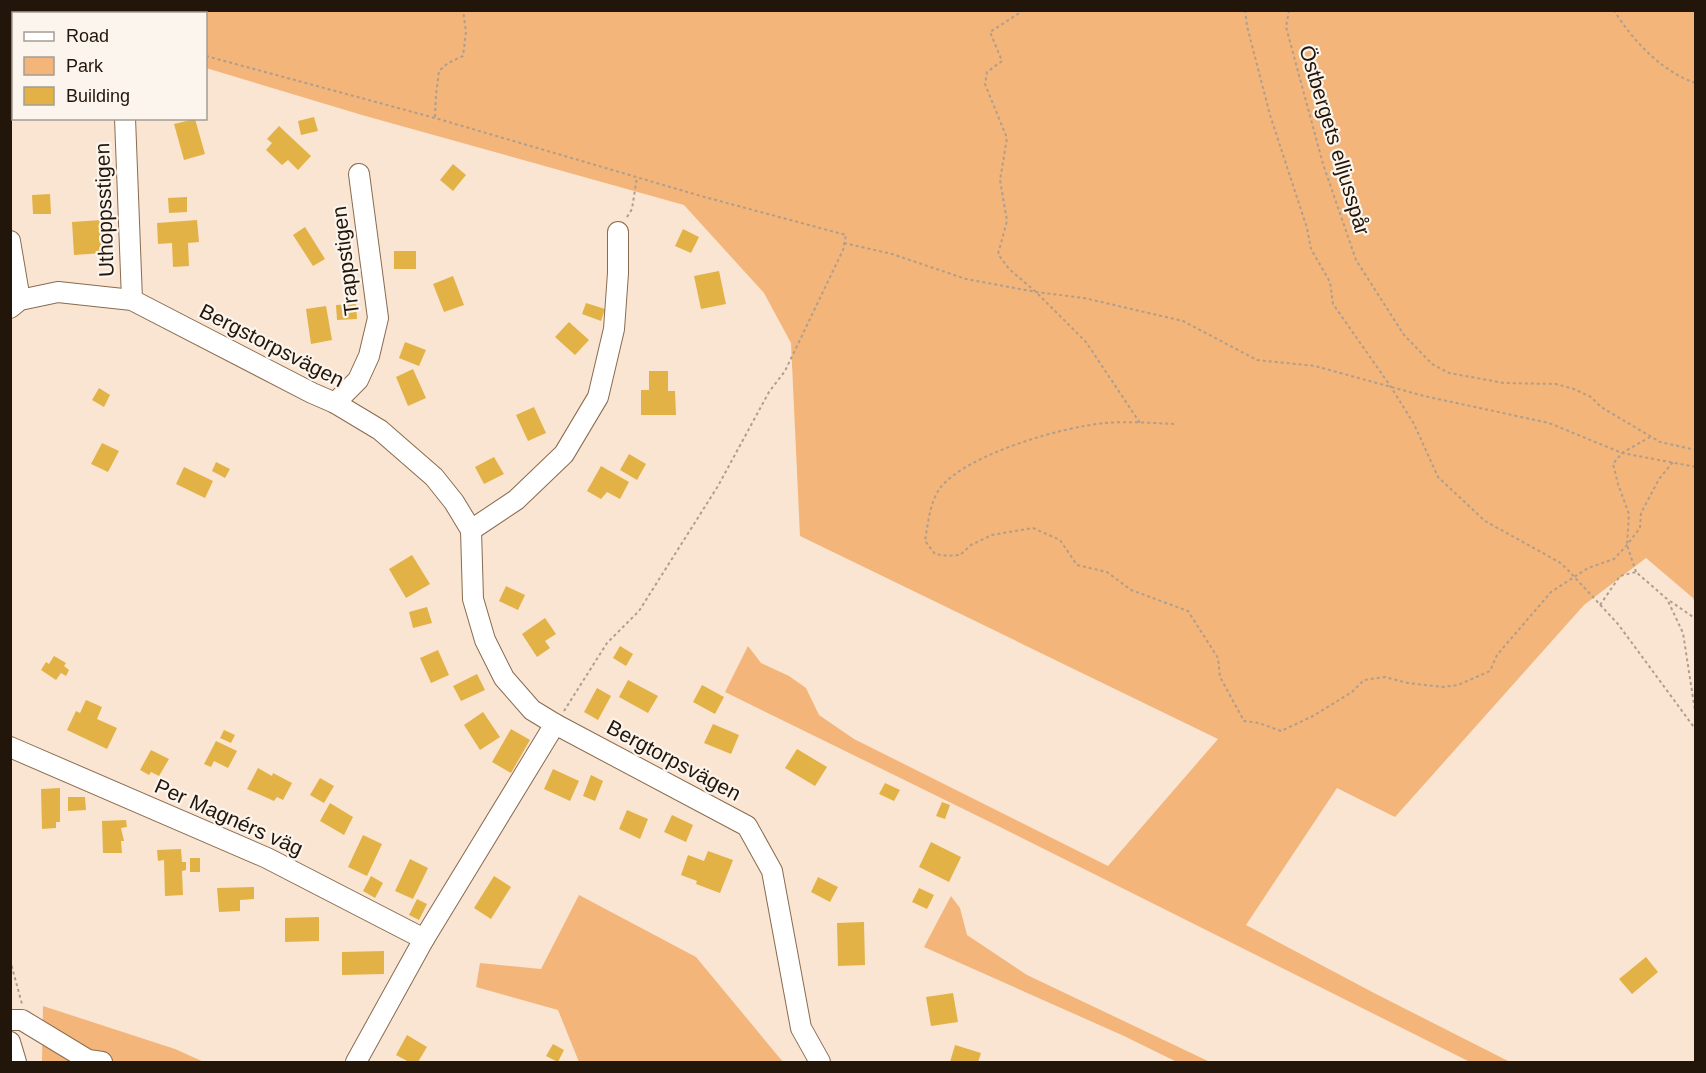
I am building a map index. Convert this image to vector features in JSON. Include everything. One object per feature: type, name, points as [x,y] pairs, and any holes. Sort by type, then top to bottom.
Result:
[{"type":"street","name":"Uthoppsstigen","points":[[124,120],[132,300]]},
{"type":"street","name":"Trappstigen","points":[[335,403],[358,380],[369,356],[378,318],[359,174]]},
{"type":"street","points":[[471,530],[516,500],[564,454],[598,397],[614,329],[618,232]]},
{"type":"street","points":[[10,241],[15,304]]},
{"type":"street","name":"Bergstorpsvägen","points":[[15,304],[58,292],[132,300],[335,403],[380,430],[434,477],[454,502],[471,530]]},
{"type":"street","name":"Bergtorpsvägen","points":[[471,530],[472,599],[485,640],[504,678],[532,710],[747,826],[772,871],[801,1028],[820,1062]]},
{"type":"street","points":[[356,1062],[424,939],[555,724]]},
{"type":"street","name":"Per Magnérs väg","points":[[10,747],[267,858],[424,939]]},
{"type":"street","points":[[10,1020],[22,1020],[88,1060],[102,1062]]},
{"type":"street","points":[[10,1042],[16,1062]]},
{"type":"path","points":[[435,118],[435,95],[439,71],[448,63],[463,56],[466,32],[463,10]]},
{"type":"path","points":[[1024,10],[990,32],[1002,61],[987,72],[985,84],[1006,138],[1000,180],[1007,221],[998,254],[1009,269],[1036,292],[1086,342],[1140,423]]},
{"type":"path","points":[[1245,10],[1270,115],[1307,228],[1311,249],[1330,282],[1333,304],[1414,424],[1438,477],[1485,521],[1559,562],[1575,577],[1618,624],[1695,730]]},
{"type":"path","name":"Östbergets elljusspår","points":[[1289,10],[1286,27],[1323,164],[1356,260],[1404,335],[1432,363],[1449,373],[1504,383],[1556,384],[1574,389],[1591,397],[1601,407],[1650,437],[1660,442],[1695,450]]},
{"type":"path","points":[[1614,10],[1624,28],[1658,62],[1685,80],[1695,83]]},
{"type":"path","points":[[207,56],[435,118],[846,235],[843,250],[785,371],[768,392],[718,486],[639,611],[607,643],[555,724]]},
{"type":"path","points":[[618,232],[632,209],[637,177]]},
{"type":"path","points":[[844,243],[892,254],[966,279],[1084,298],[1183,321],[1257,360],[1315,366],[1424,396],[1549,423],[1622,453],[1695,467]]},
{"type":"path","points":[[1174,424],[1104,423],[1041,435],[988,456],[951,476],[939,490],[929,515],[925,541],[935,554],[948,556],[960,555],[971,545],[992,535],[1033,528],[1060,540],[1077,565],[1107,572],[1131,590],[1188,611],[1218,658],[1220,677],[1244,721],[1260,723],[1281,731],[1313,716],[1352,692],[1364,680],[1385,677],[1408,683],[1443,687],[1458,685],[1490,671],[1497,655],[1551,592],[1588,568],[1614,559],[1627,545],[1640,528],[1641,513],[1659,479],[1673,462]]},
{"type":"path","points":[[1650,437],[1622,453],[1613,464],[1629,514],[1627,545],[1635,572],[1695,619]]},
{"type":"path","points":[[1600,605],[1620,576],[1635,572]]},
{"type":"path","points":[[1667,599],[1683,633],[1695,717]]},
{"type":"green space","points":[[11,10],[1695,11],[1695,603],[1693,598],[1646,558],[1584,605],[1395,817],[1337,788],[1246,925],[1510,1062],[1470,1062],[725,692],[748,646],[761,663],[789,676],[806,688],[819,715],[854,739],[1108,866],[1218,739],[800,536],[791,343],[764,293],[684,205],[362,115],[207,68],[207,12],[12,12],[11,22]]},
{"type":"green space","points":[[579,895],[696,957],[783,1062],[579,1062],[558,1010],[476,987],[480,963],[541,969]]},
{"type":"green space","points":[[951,896],[960,908],[967,935],[1027,975],[1210,1062],[1177,1062],[924,947]]},
{"type":"green space","points":[[43,1006],[175,1049],[204,1062],[42,1062]]},
{"type":"building","points":[[314,117],[318,131],[301,135],[298,121]]},
{"type":"building","points":[[195,120],[205,154],[184,160],[174,124]]},
{"type":"building","points":[[279,126],[311,156],[298,170],[288,160],[282,165],[266,150],[272,143],[267,139]]},
{"type":"building","points":[[453,164],[466,175],[453,191],[440,180]]},
{"type":"building","points":[[50,194],[51,214],[33,214],[32,195]]},
{"type":"building","points":[[187,197],[187,212],[169,213],[168,198]]},
{"type":"building","points":[[101,220],[103,253],[74,255],[72,222]]},
{"type":"building","points":[[197,220],[199,242],[188,243],[189,266],[173,267],[172,243],[158,244],[157,223]]},
{"type":"building","points":[[305,227],[325,259],[313,266],[293,235]]},
{"type":"building","points":[[683,229],[699,237],[691,253],[675,246]]},
{"type":"building","points":[[394,251],[416,251],[416,269],[394,269]]},
{"type":"building","points":[[719,271],[726,304],[701,309],[694,276]]},
{"type":"building","points":[[453,276],[464,305],[444,312],[433,284]]},
{"type":"building","points":[[586,303],[605,309],[601,321],[582,314]]},
{"type":"building","points":[[356,304],[357,319],[337,320],[336,305]]},
{"type":"building","points":[[326,306],[332,340],[311,344],[306,309]]},
{"type":"building","points":[[569,322],[589,340],[575,355],[555,337]]},
{"type":"building","points":[[405,342],[426,350],[419,366],[399,358]]},
{"type":"building","points":[[413,369],[426,398],[408,406],[396,377]]},
{"type":"building","points":[[649,371],[668,371],[668,391],[675,391],[676,415],[641,415],[641,390],[649,390]]},
{"type":"building","points":[[99,388],[110,395],[104,407],[92,400]]},
{"type":"building","points":[[534,407],[546,433],[528,441],[516,415]]},
{"type":"building","points":[[102,443],[119,451],[108,472],[91,464]]},
{"type":"building","points":[[629,454],[646,464],[637,480],[620,470]]},
{"type":"building","points":[[494,457],[504,474],[484,484],[475,467]]},
{"type":"building","points":[[216,462],[230,469],[225,478],[212,471]]},
{"type":"building","points":[[601,466],[629,482],[620,499],[607,492],[601,499],[587,491]]},
{"type":"building","points":[[184,467],[213,481],[205,498],[176,484]]},
{"type":"building","points":[[412,555],[430,584],[406,598],[389,569]]},
{"type":"building","points":[[506,586],[525,595],[518,610],[499,601]]},
{"type":"building","points":[[427,607],[432,623],[413,628],[409,612]]},
{"type":"building","points":[[545,618],[556,634],[545,641],[550,648],[537,657],[522,634]]},
{"type":"building","points":[[620,646],[633,654],[626,666],[613,658]]},
{"type":"building","points":[[438,650],[449,675],[431,683],[420,658]]},
{"type":"building","points":[[54,656],[66,663],[64,666],[69,670],[66,676],[61,673],[56,680],[41,670]]},
{"type":"building","points":[[477,674],[485,690],[461,701],[453,686]]},
{"type":"building","points":[[628,680],[658,696],[648,713],[619,697]]},
{"type":"building","points":[[702,685],[724,697],[715,714],[693,702]]},
{"type":"building","points":[[597,688],[611,696],[598,720],[584,712]]},
{"type":"building","points":[[86,700],[102,707],[97,719],[117,728],[107,749],[67,730],[76,711],[80,713]]},
{"type":"building","points":[[483,712],[500,737],[480,750],[464,725]]},
{"type":"building","points":[[713,724],[739,735],[731,754],[704,743]]},
{"type":"building","points":[[511,729],[530,740],[511,773],[492,762]]},
{"type":"building","points":[[224,730],[235,735],[231,743],[220,738]]},
{"type":"building","points":[[216,741],[237,751],[228,768],[214,761],[211,767],[204,764]]},
{"type":"building","points":[[797,749],[827,767],[815,786],[785,768]]},
{"type":"building","points":[[151,750],[169,759],[159,776],[151,772],[149,775],[140,770]]},
{"type":"building","points":[[258,768],[292,783],[283,800],[277,797],[274,801],[247,789]]},
{"type":"building","points":[[553,769],[579,781],[570,801],[544,789]]},
{"type":"building","points":[[591,775],[603,781],[595,801],[583,796]]},
{"type":"building","points":[[320,778],[334,786],[324,803],[310,795]]},
{"type":"building","points":[[885,783],[900,790],[894,801],[879,794]]},
{"type":"building","points":[[60,788],[60,822],[56,822],[56,828],[42,829],[41,789]]},
{"type":"building","points":[[68,797],[85,797],[86,810],[68,811]]},
{"type":"building","points":[[942,802],[950,805],[945,819],[936,816]]},
{"type":"building","points":[[330,803],[353,817],[344,835],[320,821]]},
{"type":"building","points":[[627,810],[648,819],[640,839],[619,829]]},
{"type":"building","points":[[672,815],[693,825],[686,842],[664,832]]},
{"type":"building","points":[[126,820],[127,827],[121,828],[124,841],[121,841],[122,853],[103,853],[102,821]]},
{"type":"building","points":[[363,835],[382,844],[367,876],[348,867]]},
{"type":"building","points":[[931,842],[961,857],[949,882],[919,867]]},
{"type":"building","points":[[181,849],[182,862],[186,862],[186,870],[182,871],[183,895],[165,896],[164,860],[158,861],[157,850]]},
{"type":"building","points":[[708,851],[733,860],[720,893],[696,884],[697,881],[681,875],[688,855],[704,861]]},
{"type":"building","points":[[190,858],[200,858],[200,872],[190,872]]},
{"type":"building","points":[[410,859],[428,868],[413,899],[395,891]]},
{"type":"building","points":[[371,876],[383,883],[375,898],[363,891]]},
{"type":"building","points":[[494,876],[511,887],[491,919],[474,908]]},
{"type":"building","points":[[818,877],[838,887],[830,902],[811,892]]},
{"type":"building","points":[[254,887],[254,899],[240,900],[240,911],[219,912],[217,888]]},
{"type":"building","points":[[919,888],[934,895],[927,909],[912,902]]},
{"type":"building","points":[[417,899],[427,904],[419,920],[409,915]]},
{"type":"building","points":[[319,917],[319,941],[285,942],[285,918]]},
{"type":"building","points":[[864,922],[865,965],[838,966],[837,923]]},
{"type":"building","points":[[384,951],[384,974],[342,975],[342,952]]},
{"type":"building","points":[[1646,957],[1658,972],[1632,994],[1619,979]]},
{"type":"building","points":[[953,993],[958,1022],[931,1026],[926,997]]},
{"type":"building","points":[[407,1035],[427,1047],[418,1062],[409,1062],[396,1055]]},
{"type":"building","points":[[553,1044],[564,1050],[558,1062],[546,1056]]},
{"type":"building","points":[[955,1045],[981,1053],[978,1062],[950,1062]]}]
